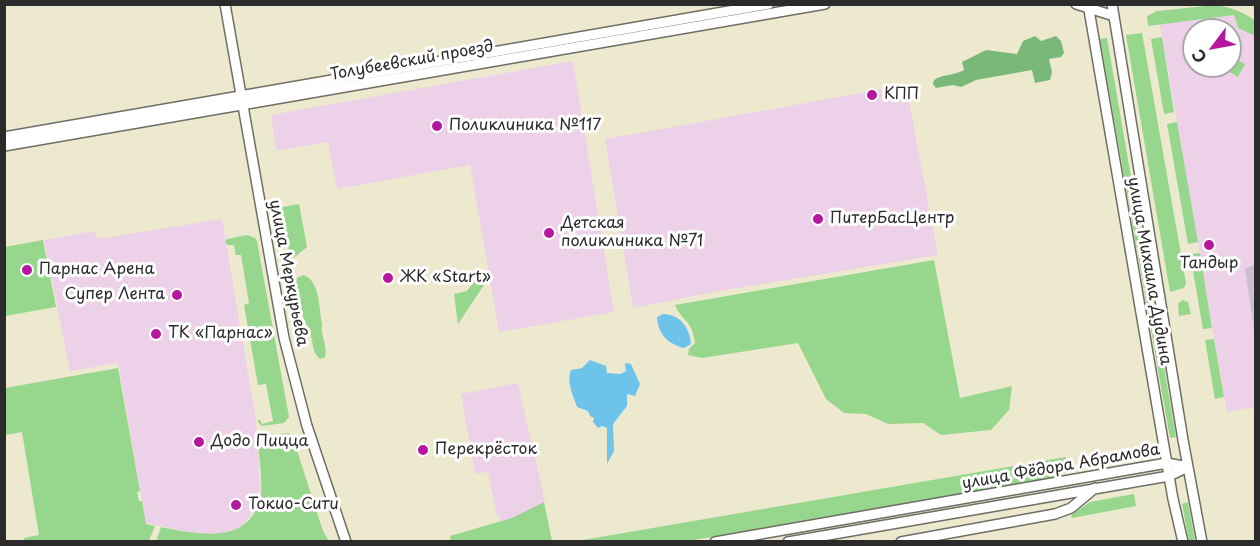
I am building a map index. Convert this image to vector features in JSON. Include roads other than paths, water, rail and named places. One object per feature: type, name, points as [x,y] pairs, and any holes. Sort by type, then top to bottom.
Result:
[{"type":"street","name":"улица Меркурьева","points":[[225,4],[284,339],[308,426],[346,542]]},
{"type":"street","name":"Толубеевский проезд","points":[[4,146],[769,4]]},
{"type":"street","name":"Толубеевский проезд","points":[[4,137],[242,101],[825,4]]},
{"type":"street","points":[[1076,4],[1114,16]]},
{"type":"street","name":"улица Михаила Дудина","points":[[1112,4],[1202,542]]},
{"type":"street","name":"улица Михаила Дудина","points":[[1088,7],[1169,476],[1183,542]]},
{"type":"street","name":"улица Фёдора Абрамова","points":[[715,542],[1167,463],[1188,467]]},
{"type":"street","name":"улица Фёдора Абрамова","points":[[788,542],[1169,476],[1188,467]]},
{"type":"street","points":[[902,542],[1055,514],[1071,508],[1096,488]]},
{"type":"water","points":[[663,314],[674,316],[683,323],[689,333],[691,344],[684,348],[673,344],[665,337],[659,328],[657,317]]},
{"type":"water","points":[[590,360],[606,366],[607,373],[620,374],[626,371],[625,363],[631,364],[640,384],[635,396],[627,394],[627,406],[613,424],[614,451],[607,464],[607,428],[602,426],[598,428],[588,411],[577,407],[570,384],[571,370],[582,368]]},
{"type":"place","name":"КПП","points":[[872,95]]},
{"type":"place","name":"Поликлиника №117","points":[[437,126]]},
{"type":"place","name":"ПитерБасЦентр","points":[[818,219]]},
{"type":"place","name":"Детская поликлиника №71","points":[[549,233]]},
{"type":"place","name":"Тандыр","points":[[1209,245]]},
{"type":"place","name":"Парнас Арена","points":[[27,270]]},
{"type":"place","name":"ЖК «Start»","points":[[388,278]]},
{"type":"place","name":"Супер Лента","points":[[177,295]]},
{"type":"place","name":"ТК «Парнас»","points":[[156,334]]},
{"type":"place","name":"Додо Пицца","points":[[199,442]]},
{"type":"place","name":"Перекрёсток","points":[[423,450]]},
{"type":"place","name":"Токио-Сити","points":[[236,505]]}]
